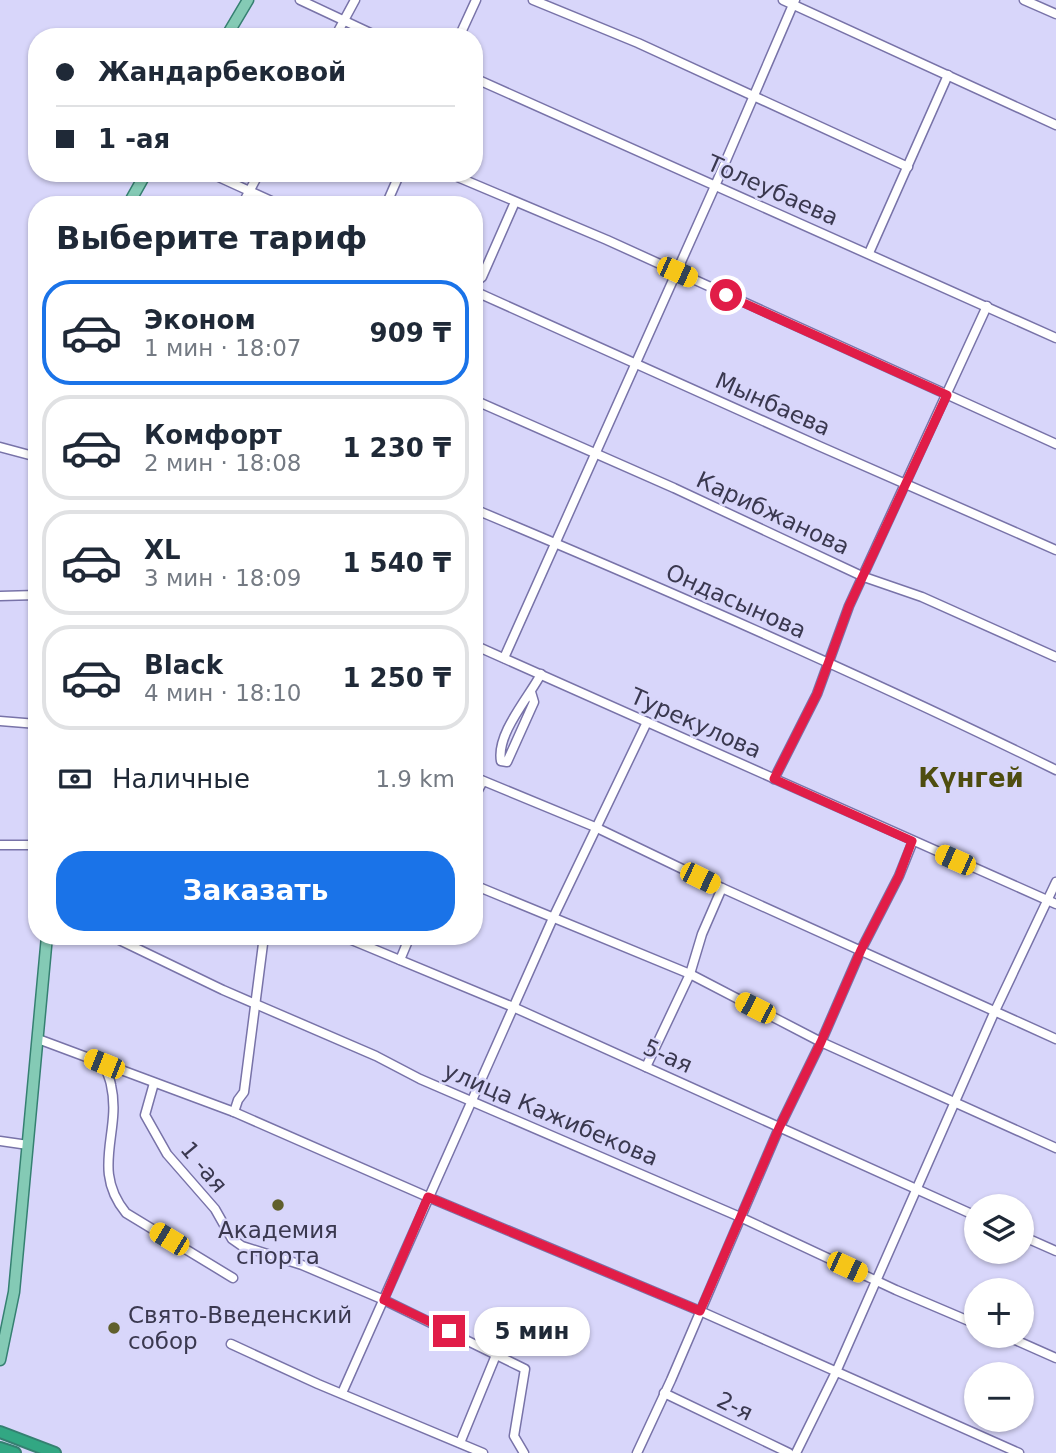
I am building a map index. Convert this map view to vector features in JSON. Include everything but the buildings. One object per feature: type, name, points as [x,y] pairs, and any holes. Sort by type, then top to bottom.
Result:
[{"type":"highway","points":[[0,1432],[55,1453]]},
{"type":"highway","points":[[0,1448],[15,1453]]},
{"type":"main road","points":[[231,28],[248,0]]},
{"type":"main road","points":[[0,1360],[14,1292],[46,945]]},
{"type":"street","points":[[300,0],[359,28]]},
{"type":"street","points":[[340,28],[355,0]]},
{"type":"street","points":[[463,28],[476,0]]},
{"type":"street","points":[[533,0],[638,43],[908,167]]},
{"type":"street","points":[[783,0],[794,2],[1056,125]]},
{"type":"street","points":[[1024,0],[1056,15]]},
{"type":"street","points":[[504,657],[677,272],[794,2]]},
{"type":"street","points":[[869,253],[948,75]]},
{"type":"street","name":"Толеубаева","points":[[483,82],[1056,338]]},
{"type":"street","points":[[228,182],[258,196]]},
{"type":"street","points":[[246,196],[254,182]]},
{"type":"street","points":[[469,182],[677,272],[1056,444]]},
{"type":"street","points":[[483,275],[515,202]]},
{"type":"street","name":"Мынбаева","points":[[483,295],[1056,550]]},
{"type":"street","points":[[774,779],[817,694],[849,606],[987,306]]},
{"type":"street","name":"Карибжанова","points":[[483,404],[864,577],[922,597],[1056,657]]},
{"type":"street","points":[[0,447],[28,455]]},
{"type":"street","name":"Ондасынова","points":[[483,513],[828,662],[1056,770]]},
{"type":"street","points":[[0,596],[28,596]]},
{"type":"street","name":"Турекулова","points":[[483,649],[1052,902]]},
{"type":"street","points":[[531,692],[534,702],[513,752],[507,762],[501,761],[500,750],[507,732],[541,674]]},
{"type":"street","points":[[0,721],[28,723]]},
{"type":"street","points":[[342,1393],[552,918],[647,722]]},
{"type":"street","points":[[483,781],[595,827],[722,888],[1056,1040]]},
{"type":"street","points":[[637,1453],[779,1128],[821,1042],[861,950],[899,876],[912,841]]},
{"type":"street","points":[[0,845],[28,845]]},
{"type":"street","points":[[796,1453],[836,1372],[994,1013],[1052,902],[1056,882]]},
{"type":"street","points":[[646,1067],[690,974],[702,934],[722,888]]},
{"type":"street","points":[[483,889],[690,974],[821,1042],[1056,1148]]},
{"type":"street","name":"улица Кажибекова","points":[[130,945],[472,1101],[740,1217],[964,1319]]},
{"type":"street","points":[[234,1112],[244,1093],[263,945]]},
{"type":"street","name":"5-ая","points":[[364,945],[513,1007],[964,1211]]},
{"type":"street","points":[[400,960],[407,945]]},
{"type":"street","points":[[37,1039],[234,1112],[700,1311],[1018,1453]]},
{"type":"street","points":[[104,1064],[111,1086],[108,1176],[115,1200],[126,1213],[233,1278]]},
{"type":"street","name":"1 -ая","points":[[154,1083],[145,1115],[167,1154],[215,1209],[232,1239],[242,1246],[302,1265],[384,1300],[525,1369],[514,1436],[524,1453]]},
{"type":"street","points":[[0,1141],[28,1145]]},
{"type":"street","points":[[1034,1241],[1056,1251]]},
{"type":"street","points":[[230,1344],[483,1453]]},
{"type":"street","points":[[1033,1348],[1056,1358]]},
{"type":"street","points":[[460,1443],[496,1355]]},
{"type":"street","name":"2-я","points":[[664,1393],[789,1453]]},
{"type":"place","name":"Академия спорта","points":[[278,1205]]},
{"type":"place","name":"Свято-Введенский собор","points":[[114,1328]]},
{"type":"district","name":"Күнгей","points":[[971,778]]},
{"type":"route","points":[[449,1331],[384,1300],[428,1197],[700,1311],[779,1128],[821,1042],[861,950],[899,876],[912,841],[774,779],[817,694],[849,606],[947,395],[726,295]]}]
